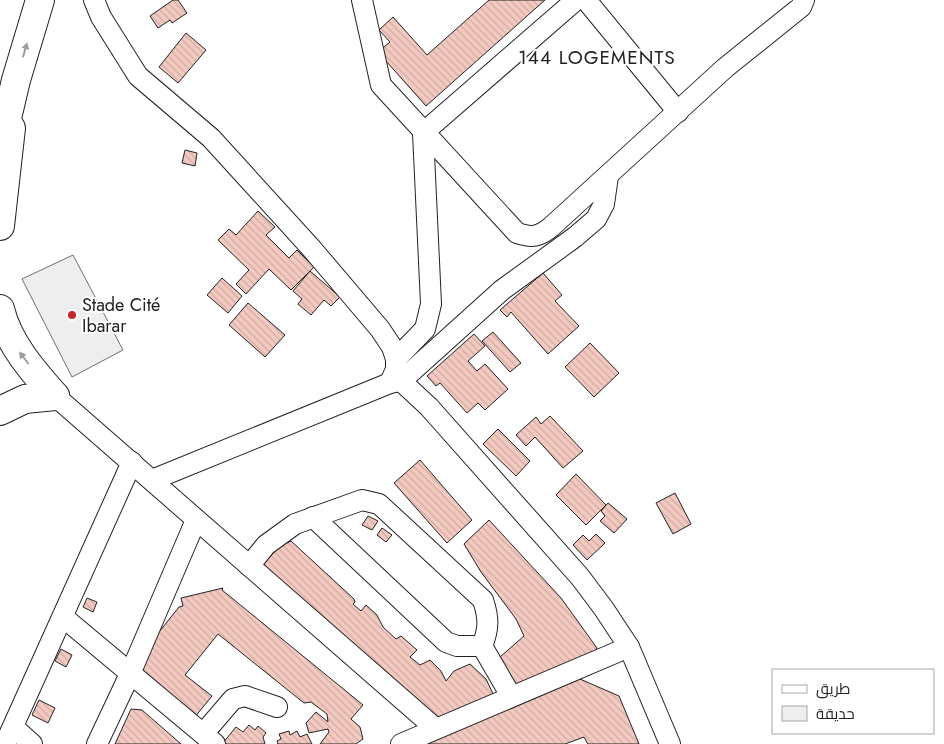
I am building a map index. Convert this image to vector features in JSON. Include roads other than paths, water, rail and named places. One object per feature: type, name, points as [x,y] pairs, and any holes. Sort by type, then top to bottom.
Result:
[{"type":"highway","points":[[0,148],[16,80],[40,0]]},
{"type":"highway","points":[[0,226],[16,80]]},
{"type":"highway","points":[[0,309],[3,321],[18,350],[55,396]]},
{"type":"highway","points":[[0,411],[25,399],[55,396]]},
{"type":"street","points":[[94,0],[110,32],[138,76],[211,138],[255,185],[380,329],[392,347],[396,359],[396,382]]},
{"type":"street","points":[[362,0],[381,85],[423,133],[518,233],[532,237],[541,235],[551,227],[725,68],[801,7],[804,0]]},
{"type":"street","points":[[423,133],[576,0]]},
{"type":"street","points":[[586,0],[678,112]]},
{"type":"street","points":[[396,359],[425,329],[432,304],[423,133]]},
{"type":"street","points":[[152,480],[396,382],[502,290],[575,237],[596,218],[604,204],[608,176]]},
{"type":"street","points":[[396,382],[429,407],[580,577],[629,647],[670,744]]},
{"type":"street","points":[[55,396],[434,728]]},
{"type":"street","points":[[32,744],[9,736],[132,462]]},
{"type":"street","points":[[249,566],[266,545],[295,524],[362,500],[380,504],[483,600],[489,616],[488,632],[482,646]]},
{"type":"street","points":[[313,517],[446,642],[457,646],[482,646]]},
{"type":"street","points":[[97,744],[130,674],[196,520]]},
{"type":"street","points":[[63,617],[209,739],[233,699],[245,696],[278,707]]},
{"type":"street","points":[[482,646],[511,696]]},
{"type":"street","points":[[401,744],[434,728],[629,647]]},
{"type":"place","name":"Stade Cité Ibarar","points":[[72,315]]},
{"type":"district","name":"144 LOGEMENTS","points":[[597,57]]}]
